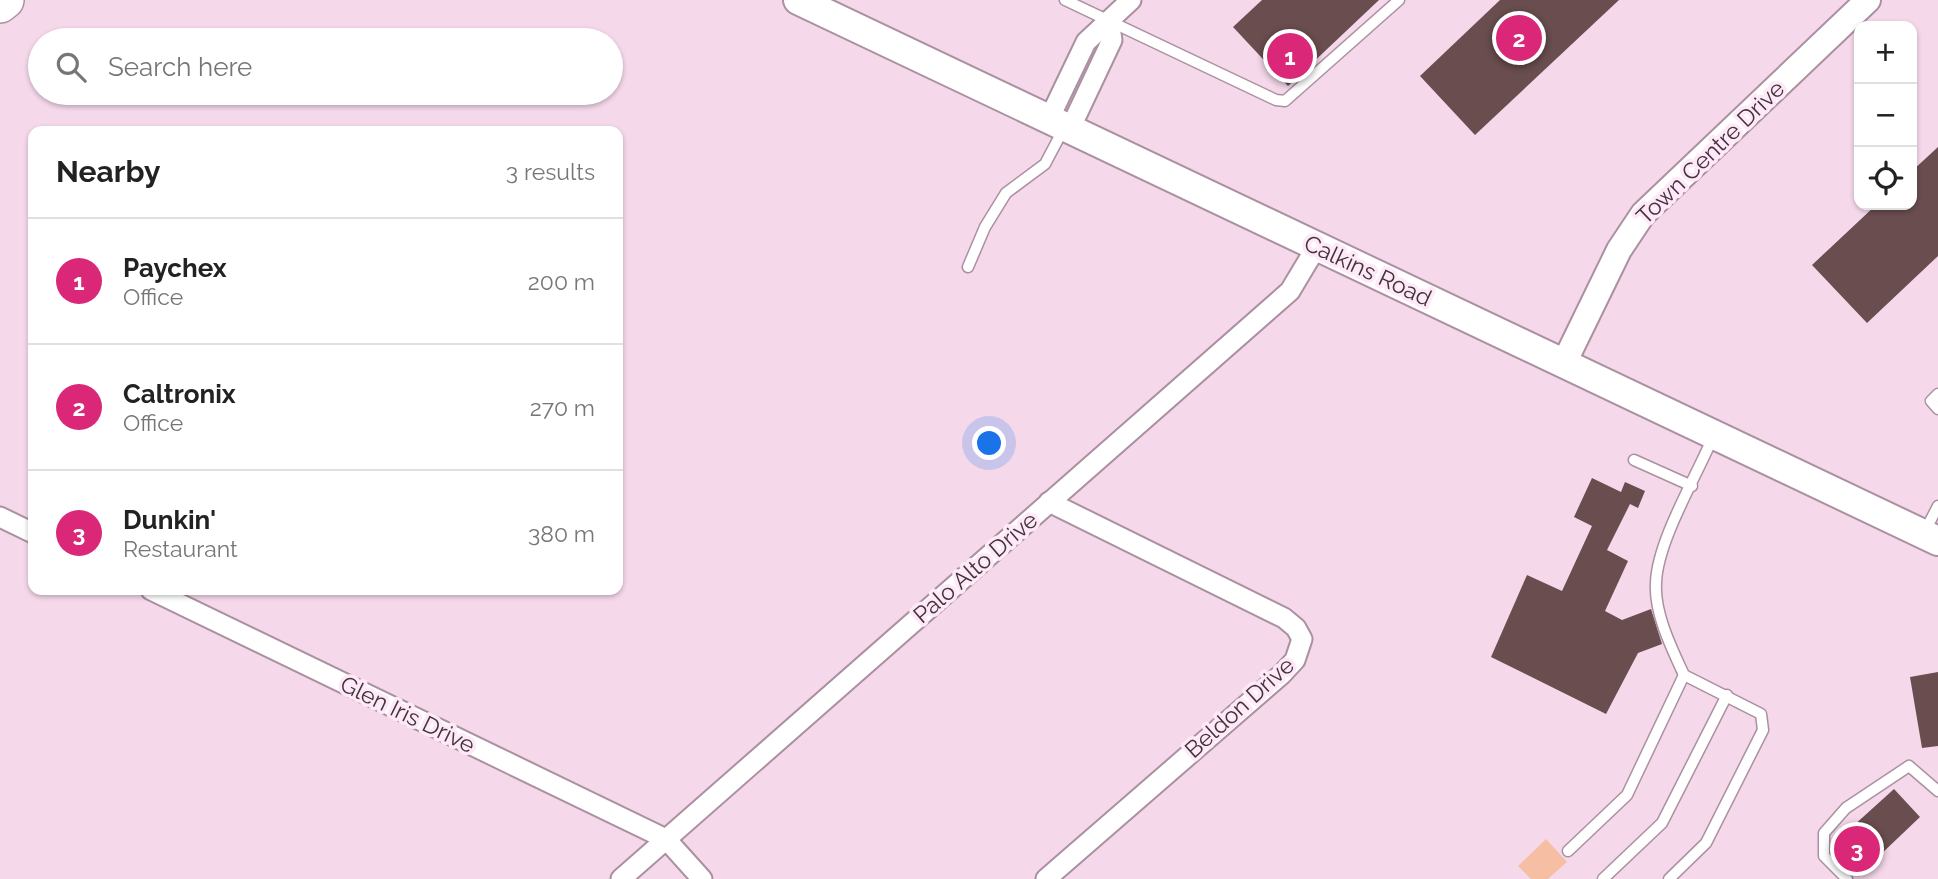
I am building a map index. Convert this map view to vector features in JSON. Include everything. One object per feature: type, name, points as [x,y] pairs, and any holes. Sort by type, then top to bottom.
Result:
[{"type":"highway","points":[[0,4],[5,0]]},
{"type":"main road","name":"Calkins Road","points":[[798,0],[828,6],[1061,125],[1930,538]]},
{"type":"street","points":[[1061,125],[1112,40],[1109,21],[1131,0]]},
{"type":"street","name":"Town Centre Drive","points":[[1564,363],[1619,250],[1643,214],[1868,0]]},
{"type":"street","name":"Palo Alto Drive","points":[[621,879],[1290,291],[1318,246]]},
{"type":"street","name":"Beldon Drive","points":[[1046,879],[1282,674],[1296,660],[1302,639],[1296,628],[1284,618],[1049,502]]},
{"type":"street","points":[[0,517],[28,531]]},
{"type":"street","name":"Glen Iris Drive","points":[[161,595],[666,839]]},
{"type":"street","points":[[666,839],[702,879]]},
{"type":"lane","points":[[1065,0],[1276,100],[1285,101],[1399,0]]},
{"type":"lane","points":[[968,267],[985,227],[1006,193],[1045,164],[1061,125]]},
{"type":"lane","points":[[1938,394],[1931,401],[1938,409]]},
{"type":"lane","points":[[1670,879],[1706,843],[1763,730],[1761,714],[1684,676],[1669,639],[1656,585],[1659,558],[1714,435]]},
{"type":"lane","points":[[1634,460],[1692,486]]},
{"type":"lane","points":[[1930,538],[1938,506]]},
{"type":"lane","points":[[1568,851],[1626,795],[1684,676]]},
{"type":"lane","points":[[1603,879],[1662,823],[1727,695]]},
{"type":"lane","points":[[1847,879],[1824,856],[1824,833],[1846,808],[1909,766],[1938,791]]},
{"type":"shaded area","points":[[1546,839],[1567,862],[1548,879],[1531,879],[1518,866]]},
{"type":"building","points":[[1262,0],[1379,0],[1288,86],[1233,27]]},
{"type":"building","points":[[1500,0],[1619,0],[1475,135],[1420,76]]},
{"type":"building","points":[[1938,147],[1938,256],[1867,323],[1812,265],[1871,210],[1917,210],[1917,166]]},
{"type":"building","points":[[1592,478],[1621,492],[1625,482],[1645,491],[1638,508],[1630,504],[1607,550],[1628,561],[1605,611],[1622,620],[1651,609],[1662,644],[1638,653],[1606,714],[1491,657],[1527,575],[1562,591],[1592,526],[1574,517]]},
{"type":"building","points":[[1938,672],[1938,746],[1922,748],[1910,677]]},
{"type":"building","points":[[1894,789],[1920,817],[1858,876],[1831,846]]},
{"type":"place","name":"Caltronix","points":[[1519,38]]},
{"type":"place","name":"Paychex","points":[[1290,56]]},
{"type":"place","name":"Dunkin'","points":[[1857,849]]}]
